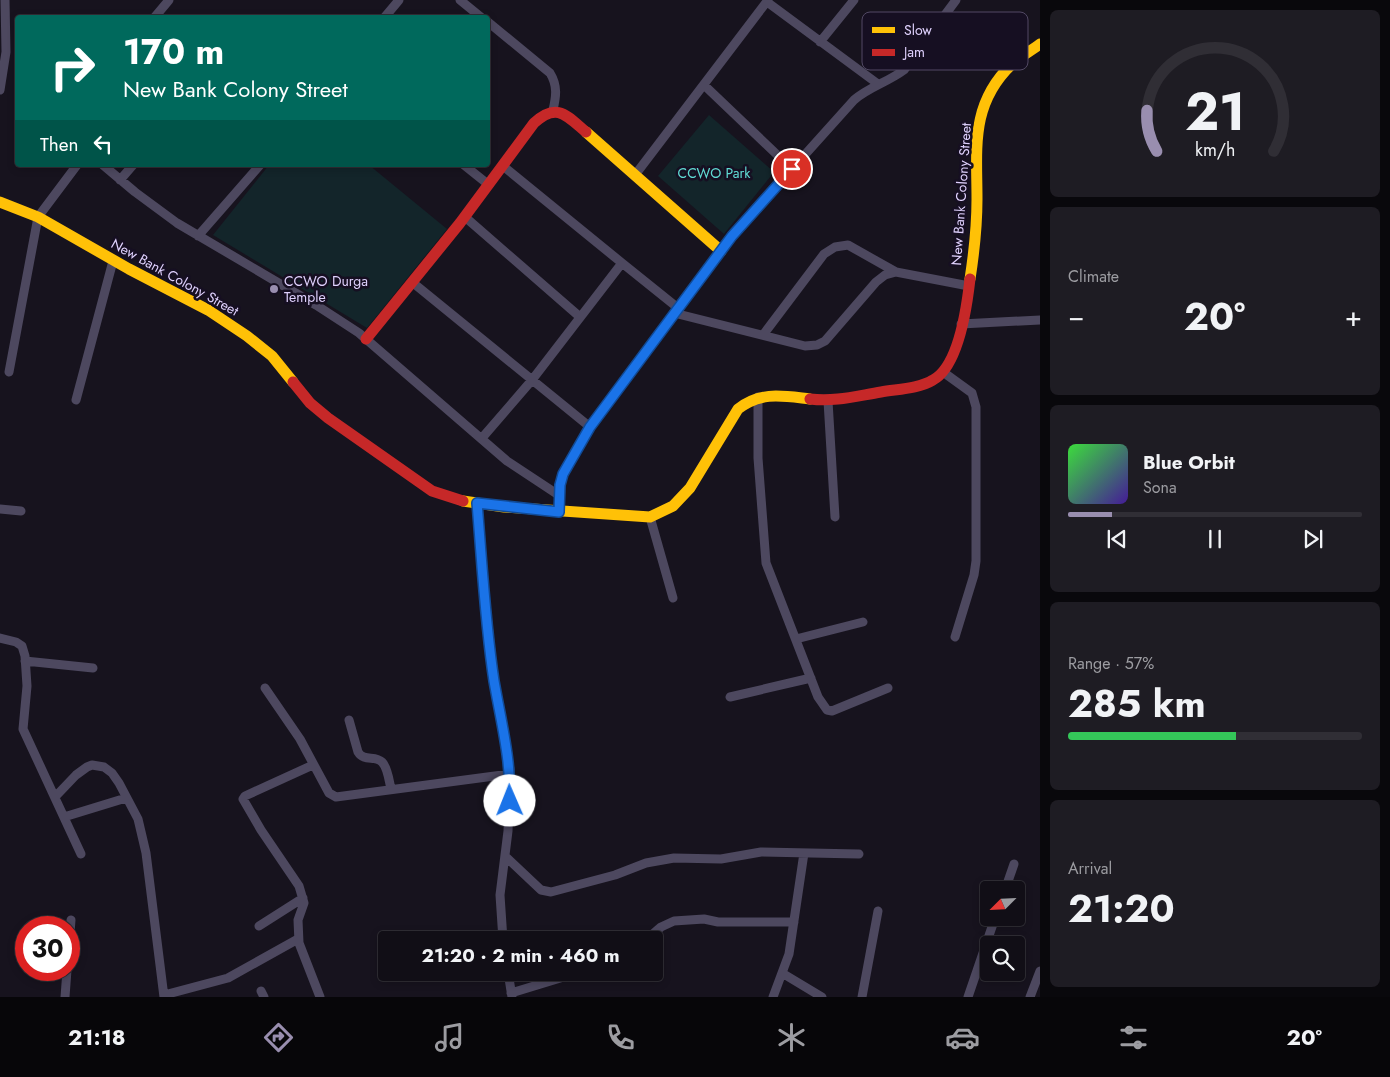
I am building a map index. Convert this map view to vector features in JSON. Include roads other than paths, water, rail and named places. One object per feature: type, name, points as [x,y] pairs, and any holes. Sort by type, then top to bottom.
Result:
[{"type":"street","points":[[0,90],[6,52],[5,0]]},
{"type":"street","points":[[156,15],[169,0]]},
{"type":"street","points":[[386,15],[399,0]]},
{"type":"street","points":[[460,0],[478,15]]},
{"type":"street","points":[[820,42],[854,0]]},
{"type":"street","points":[[947,12],[956,0]]},
{"type":"street","points":[[635,175],[767,1],[878,84]]},
{"type":"street","points":[[490,24],[550,74],[557,91],[554,110]]},
{"type":"street","name":"New Bank Colony Street","points":[[1028,52],[1040,44]]},
{"type":"street","points":[[559,512],[560,485],[563,474],[590,427],[721,251],[747,219],[854,100],[864,91],[893,78],[904,70]]},
{"type":"street","name":"New Bank Colony Street","points":[[943,372],[953,355],[969,286],[977,202],[976,137],[979,122],[986,101],[1008,70]]},
{"type":"street","points":[[704,85],[792,169]]},
{"type":"street","points":[[366,339],[465,217],[534,123],[543,115],[554,110],[565,114],[721,251]]},
{"type":"street","points":[[503,166],[622,263],[676,311],[763,335],[805,346],[817,345],[825,341],[876,282],[885,275],[896,272]]},
{"type":"street","points":[[9,372],[38,217],[76,167]]},
{"type":"street","points":[[105,167],[177,223],[316,305],[366,339],[519,470],[560,496]]},
{"type":"street","points":[[120,180],[131,167]]},
{"type":"street","points":[[198,236],[258,167]]},
{"type":"street","points":[[466,167],[489,185]]},
{"type":"street","name":"New Bank Colony Street","points":[[0,202],[38,217],[113,260],[208,310],[247,336],[272,356],[310,403],[328,418],[422,485],[441,495],[477,503],[559,512],[650,517],[673,506],[690,488],[738,409],[748,401],[758,397]]},
{"type":"street","points":[[465,217],[580,317]]},
{"type":"street","points":[[763,335],[824,254],[835,247],[848,245],[896,272],[969,286]]},
{"type":"street","points":[[76,400],[113,260]]},
{"type":"street","points":[[482,438],[532,380],[622,263]]},
{"type":"street","points":[[412,282],[590,427]]},
{"type":"street","points":[[961,324],[1040,320]]},
{"type":"street","points":[[888,688],[832,711],[827,710],[823,705],[770,574],[764,552],[758,458],[758,397],[771,395],[828,401],[922,385],[934,380],[943,372],[972,393],[976,407],[976,561],[974,574],[955,637]]},
{"type":"street","points":[[828,401],[835,517]]},
{"type":"street","points":[[477,503],[494,681],[510,774],[510,809],[506,858],[501,876],[500,895],[502,931]]},
{"type":"street","points":[[0,509],[21,511]]},
{"type":"street","points":[[650,517],[673,598]]},
{"type":"street","points":[[796,639],[864,622]]},
{"type":"street","points":[[0,638],[16,642],[22,646],[27,686],[23,729],[81,854]]},
{"type":"street","points":[[25,660],[93,668]]},
{"type":"street","points":[[730,697],[811,678]]},
{"type":"street","points":[[265,688],[300,739],[329,793],[336,796],[510,774]]},
{"type":"street","points":[[349,720],[360,756],[364,758],[377,758],[381,761],[391,789]]},
{"type":"street","points":[[313,765],[253,792],[244,799],[261,830],[299,886],[304,902],[298,920],[298,939],[320,997]]},
{"type":"street","points":[[54,797],[87,766],[104,767],[112,773],[138,819],[146,853],[164,996],[228,978],[298,939]]},
{"type":"street","points":[[64,817],[126,798]]},
{"type":"street","points":[[506,858],[541,890],[551,892],[615,875],[646,863],[674,858],[720,859],[761,852],[859,854]]},
{"type":"street","points":[[773,997],[789,954],[804,853]]},
{"type":"street","points":[[1008,881],[1014,864]]},
{"type":"street","points":[[259,926],[303,898]]},
{"type":"street","points":[[862,997],[878,911]]},
{"type":"street","points":[[656,931],[674,921],[704,919],[718,922],[794,922]]},
{"type":"street","points":[[968,997],[992,926]]},
{"type":"street","points":[[1030,997],[1040,971]]},
{"type":"street","points":[[782,973],[822,997]]},
{"type":"street","points":[[65,997],[66,981]]},
{"type":"street","points":[[510,981],[512,995],[553,981]]},
{"type":"place","name":"CCWO Durga Temple","points":[[274,289]]},
{"type":"park label","name":"CCWO Park","points":[[714,173]]}]
